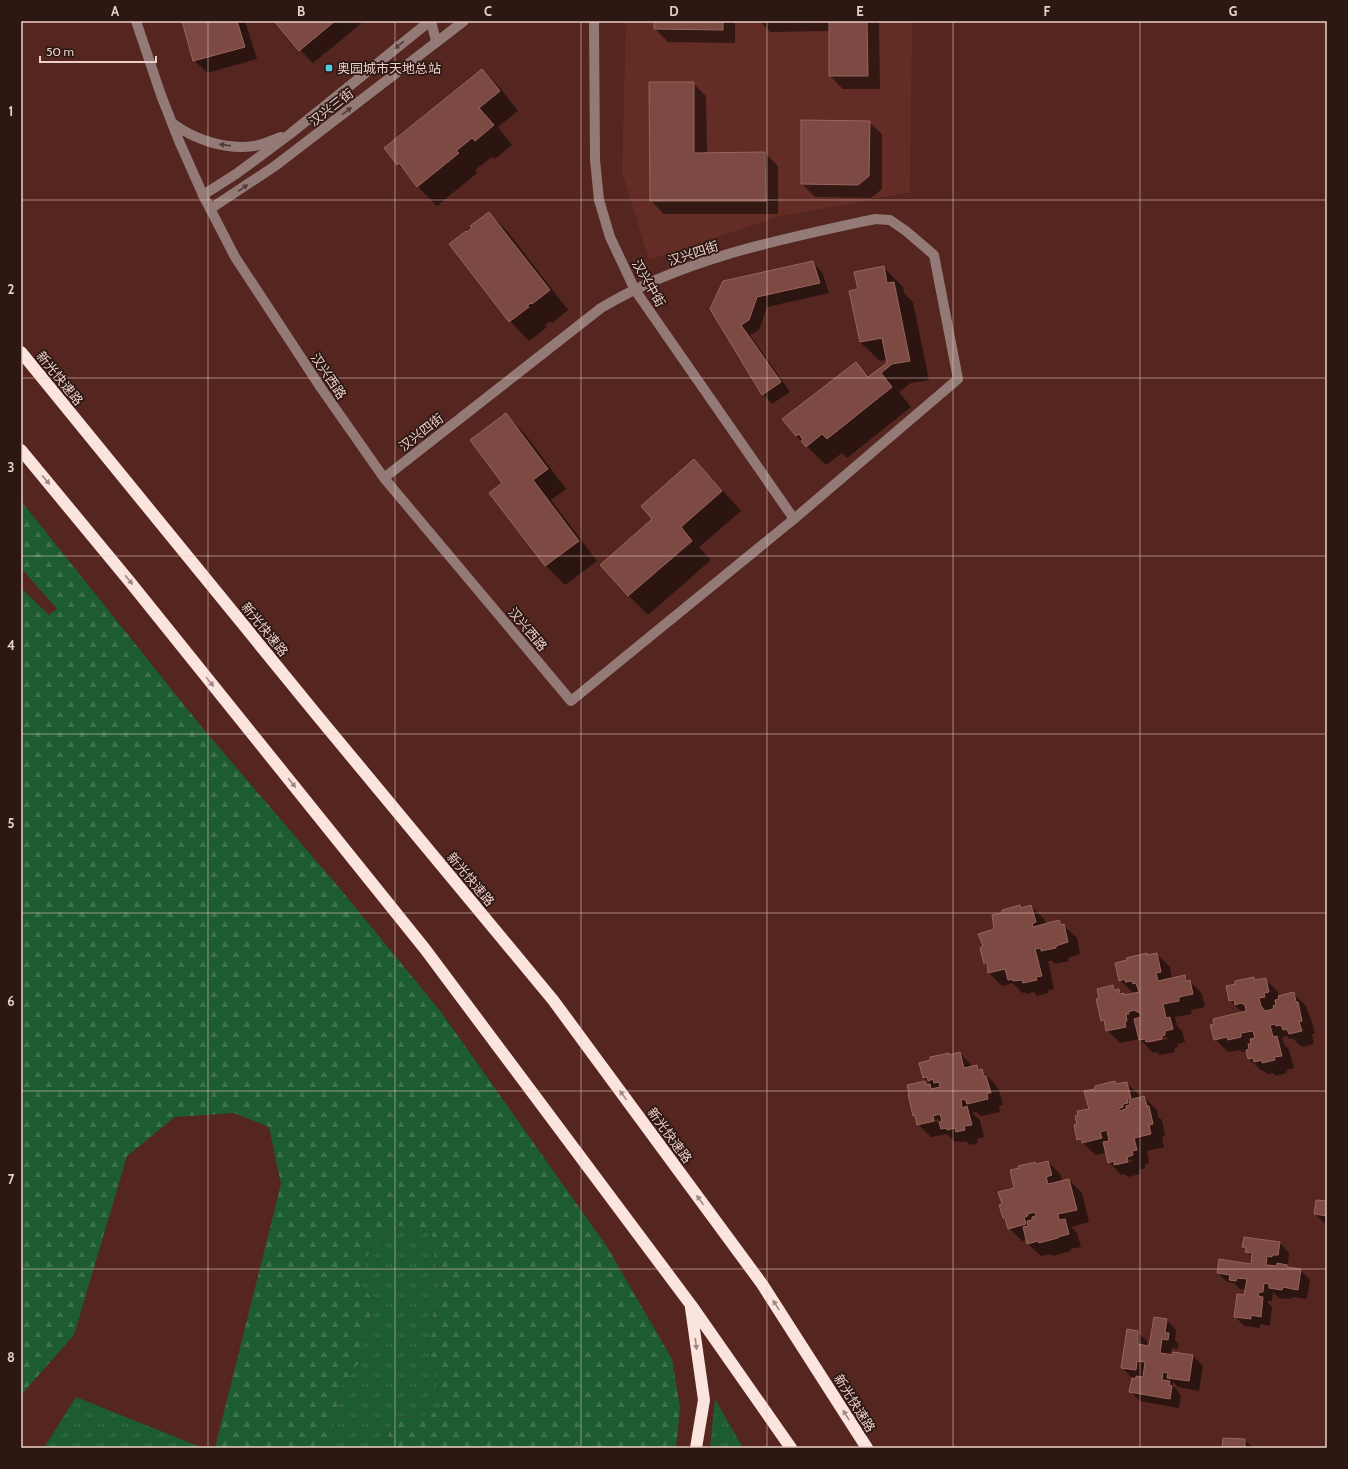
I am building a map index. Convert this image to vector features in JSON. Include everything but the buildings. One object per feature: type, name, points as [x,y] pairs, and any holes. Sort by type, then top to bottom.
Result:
[{"type":"highway","name":"新光快速路","points":[[21,352],[316,714],[553,1000],[762,1284],[867,1448]]},
{"type":"highway","points":[[21,450],[130,582],[425,949],[691,1305],[791,1448]]},
{"type":"highway","points":[[691,1305],[704,1400],[696,1448]]},
{"type":"street","name":"汉兴西路","points":[[136,21],[172,123],[202,195],[235,257],[321,388],[384,478],[571,701],[794,519]]},
{"type":"street","points":[[430,21],[436,42]]},
{"type":"street","name":"汉兴三街","points":[[202,195],[236,174],[290,134],[430,21]]},
{"type":"street","name":"汉兴三街","points":[[210,209],[275,166],[464,21]]},
{"type":"street","name":"汉兴中街","points":[[594,21],[595,160],[599,200],[610,237],[635,290],[794,519]]},
{"type":"street","points":[[172,123],[182,131],[202,139],[218,144],[234,146],[255,146],[290,134]]},
{"type":"street","name":"汉兴四街","points":[[384,478],[601,308],[619,297],[673,272],[772,241],[875,219],[890,220],[906,231],[934,256],[958,379],[794,519]]},
{"type":"shaded area","points":[[626,21],[912,21],[910,192],[777,217],[649,260],[622,172]]},
{"type":"green space","points":[[21,501],[200,725],[341,890],[441,1012],[607,1247],[672,1359],[680,1408],[676,1448],[387,1448],[389,1431],[397,1416],[422,1417],[442,1406],[428,1343],[439,1283],[431,1232],[395,1225],[366,1257],[361,1286],[374,1300],[360,1361],[341,1389],[329,1448],[215,1448],[281,1184],[269,1127],[234,1113],[175,1117],[127,1156],[74,1335],[21,1395],[21,588],[49,615],[57,609],[21,568]]},
{"type":"green space","points":[[395,1225],[431,1232],[439,1283],[428,1343],[442,1406],[422,1417],[397,1416],[389,1431],[387,1448],[329,1448],[341,1389],[360,1361],[374,1300],[361,1286],[366,1257]]},
{"type":"green space","points":[[76,1397],[203,1448],[44,1448]]},
{"type":"green space","points":[[715,1399],[743,1448],[710,1448]]},
{"type":"place","name":"奥园城市天地总站","points":[[329,68]]}]
